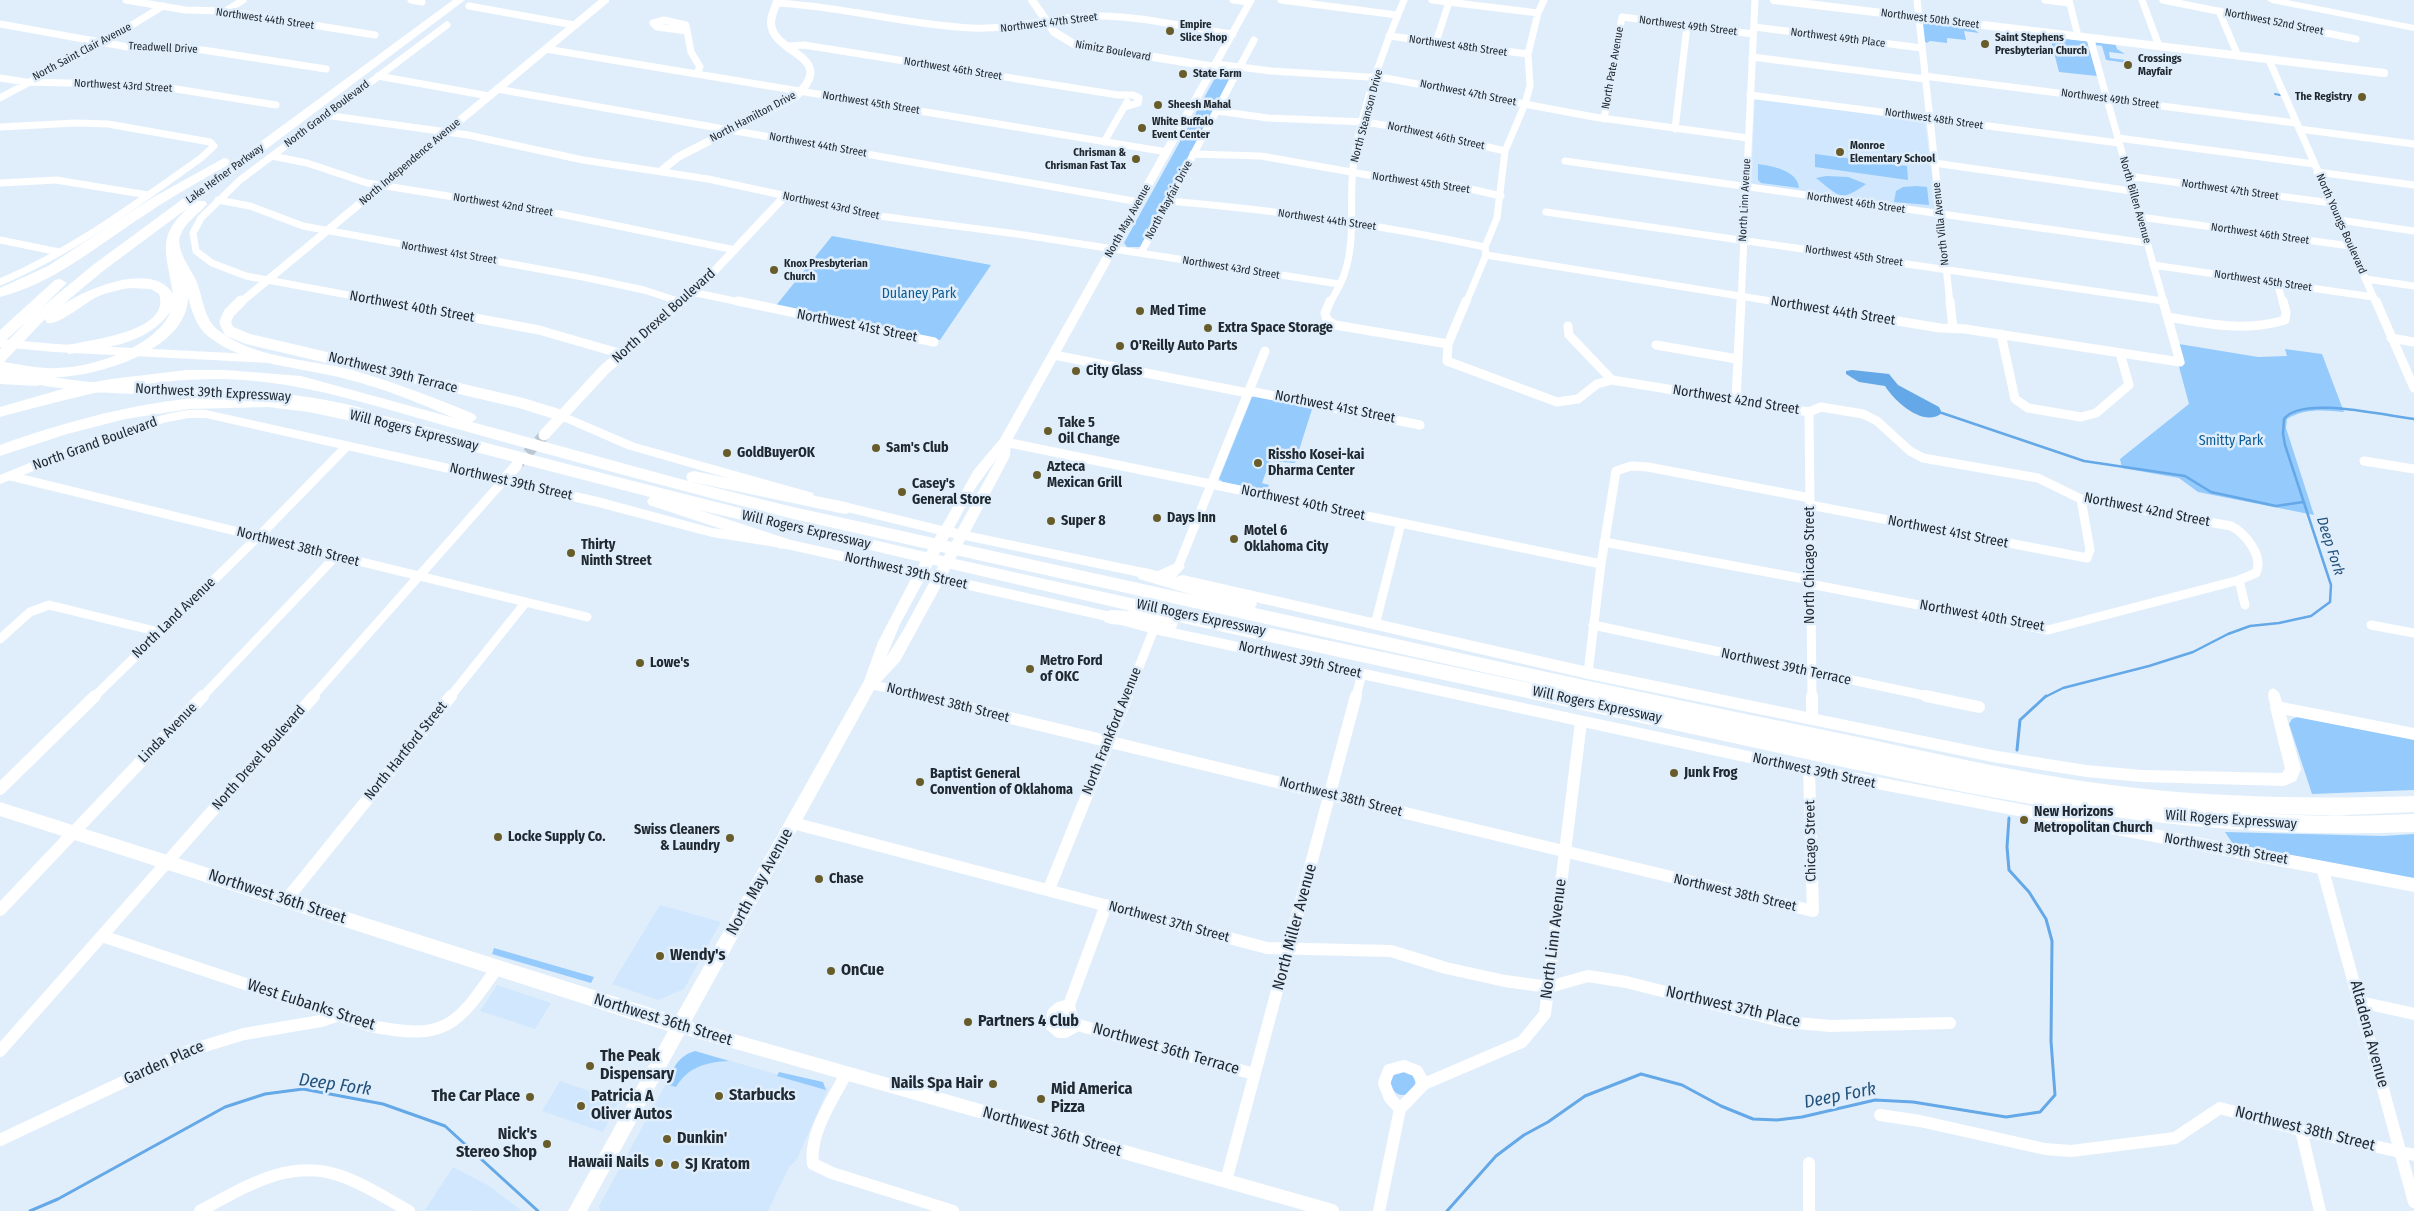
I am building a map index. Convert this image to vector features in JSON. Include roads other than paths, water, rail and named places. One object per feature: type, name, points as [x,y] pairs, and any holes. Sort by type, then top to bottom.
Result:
[{"type":"highway","name":"Lake Hefner Parkway","points":[[1,338],[77,269],[444,0]]},
{"type":"highway","points":[[2272,0],[2414,28]]},
{"type":"highway","points":[[2308,0],[2414,21]]},
{"type":"highway","name":"Lake Hefner Parkway","points":[[0,358],[39,317],[80,282],[245,159],[464,3]]},
{"type":"highway","points":[[8,375],[93,368],[127,356],[161,334],[177,314],[181,300],[170,253],[172,240],[186,217],[217,189],[245,159]]},
{"type":"highway","points":[[0,293],[35,279],[57,267],[153,203],[224,162]]},
{"type":"highway","points":[[172,240],[174,252],[208,328],[231,344],[284,361]]},
{"type":"highway","points":[[41,381],[8,375],[0,365],[65,310],[92,294],[110,287],[136,283],[160,288],[166,294],[168,302],[164,311],[153,322],[139,331],[111,342],[69,349]]},
{"type":"highway","points":[[1,338],[45,348],[237,356],[284,361],[352,375],[530,435],[641,466],[845,508]]},
{"type":"highway","name":"Will Rogers Expressway","points":[[0,412],[78,391],[169,376],[238,374],[301,381],[528,444],[793,513],[1324,631],[1844,743],[2072,787],[2134,796],[2230,804],[2324,808],[2414,804]]},
{"type":"highway","name":"Northwest 39th Expressway","points":[[41,381],[70,386],[113,389],[293,396],[343,407],[422,431]]},
{"type":"highway","name":"Will Rogers Expressway","points":[[0,451],[32,439],[108,417],[168,406],[212,401],[260,401],[299,404],[422,431],[838,538],[1845,759],[2068,802],[2140,813],[2248,823],[2310,825],[2414,822]]},
{"type":"highway","points":[[441,406],[528,444]]},
{"type":"highway","points":[[594,476],[678,511],[782,543]]},
{"type":"highway","points":[[1153,575],[1222,596],[1324,631]]},
{"type":"highway","points":[[1111,617],[1146,619],[1290,638]]},
{"type":"main road","name":"North May Avenue","points":[[870,684],[878,654],[923,572],[978,474],[995,450],[1005,442],[1251,1]]},
{"type":"main road","name":"Northwest 39th Street","points":[[193,413],[206,414],[504,480],[652,515],[682,526],[750,542],[782,543],[923,572],[1154,629],[1171,631],[1581,722],[1985,805],[2414,885]]},
{"type":"main road","name":"North Grand Boulevard","points":[[5,478],[107,438],[163,420],[193,413]]},
{"type":"main road","points":[[560,416],[642,450],[845,508],[961,537],[1272,599],[1375,625],[1588,672],[1992,756],[2095,772],[2276,782],[2291,776],[2293,769],[2275,700],[2414,734]]},
{"type":"main road","name":"North May Avenue","points":[[577,1211],[870,684],[895,657],[1006,452],[1005,442]]},
{"type":"main road","points":[[1153,575],[1171,573],[1178,567]]},
{"type":"main road","name":"Northwest 36th Street","points":[[0,809],[680,1026]]},
{"type":"street","name":"Northwest 44th Street","points":[[126,0],[191,10],[226,11],[376,35]]},
{"type":"street","points":[[226,11],[243,0]]},
{"type":"street","points":[[411,0],[422,2]]},
{"type":"street","points":[[464,3],[478,0]]},
{"type":"street","name":"North Independence Avenue","points":[[227,329],[225,322],[229,313],[605,0]]},
{"type":"street","name":"Nimitz Boulevard","points":[[1032,0],[1046,23],[1059,37],[1081,46],[1215,66]]},
{"type":"street","points":[[1233,0],[1251,1]]},
{"type":"street","points":[[1281,0],[1397,15]]},
{"type":"street","name":"North Steanson Drive","points":[[1404,0],[1389,36],[1356,152],[1353,173],[1353,224],[1345,272],[1324,313],[1327,320],[1335,325],[1448,344]]},
{"type":"street","points":[[1432,0],[1538,13]]},
{"type":"street","points":[[1544,0],[1538,13],[1528,54],[1530,86],[1526,104],[1505,151],[1497,218],[1486,251],[1448,344],[1447,361],[1558,402],[1578,399],[1597,384],[1612,380],[1569,336],[1568,326]]},
{"type":"street","name":"North Linn Avenue","points":[[1736,399],[1742,239],[1755,0]]},
{"type":"street","name":"Northwest 50th Street","points":[[1774,0],[2384,73]]},
{"type":"street","name":"North Villa Avenue","points":[[1917,0],[1953,328]]},
{"type":"street","points":[[2045,0],[2069,1],[2078,36]]},
{"type":"street","points":[[2142,0],[2159,46]]},
{"type":"street","name":"Northwest 52nd Street","points":[[2163,0],[2356,39]]},
{"type":"street","name":"Northwest 47th Street","points":[[777,2],[839,9],[966,28],[1004,28],[1103,16],[1233,34]]},
{"type":"street","name":"North Hamilton Drive","points":[[661,171],[678,157],[795,97],[811,78],[811,69],[806,62],[776,36],[770,26],[777,2]]},
{"type":"street","points":[[1436,42],[1449,2]]},
{"type":"street","points":[[464,3],[574,25]]},
{"type":"street","name":"North Saint Clair Avenue","points":[[0,98],[26,82],[104,42],[163,6]]},
{"type":"street","points":[[2220,11],[2238,56]]},
{"type":"street","name":"Northwest 49th Street","points":[[1622,17],[1687,26],[1754,31]]},
{"type":"street","name":"North Pate Avenue","points":[[1604,119],[1622,17]]},
{"type":"street","name":"Treadwell Drive","points":[[0,24],[128,47],[203,50],[326,69]]},
{"type":"street","name":"North Grand Boulevard","points":[[204,258],[194,247],[193,233],[201,218],[218,200],[325,115],[447,25]]},
{"type":"street","points":[[1675,129],[1687,26]]},
{"type":"street","points":[[687,31],[691,52],[700,67],[696,74]]},
{"type":"street","name":"Northwest 49th Place","points":[[1754,31],[1922,48]]},
{"type":"street","name":"Northwest 48th Street","points":[[1389,36],[1528,54]]},
{"type":"street","name":"North Billen Avenue","points":[[2090,38],[2180,362]]},
{"type":"street","name":"North Mayfair Drive","points":[[1141,253],[1254,40]]},
{"type":"street","name":"Northwest 46th Street","points":[[788,46],[804,45],[1118,95],[1136,96],[1140,100],[1136,104],[1126,104],[1118,95]]},
{"type":"street","name":"Northwest 45th Street","points":[[546,48],[1167,152]]},
{"type":"street","name":"Northwest 49th Street","points":[[1752,57],[2107,99],[2414,144]]},
{"type":"street","name":"North Youngs Boulevard","points":[[2268,60],[2414,388]]},
{"type":"street","name":"Northwest 47th Street","points":[[1215,66],[1377,77],[1604,119],[1748,138]]},
{"type":"street","points":[[378,76],[489,96]]},
{"type":"street","name":"Northwest 43rd Street","points":[[0,78],[26,82],[151,85],[276,105]]},
{"type":"street","name":"Northwest 44th Street","points":[[497,89],[1139,202]]},
{"type":"street","name":"Northwest 48th Street","points":[[1750,94],[1929,118],[2314,164]]},
{"type":"street","points":[[1104,142],[1126,104]]},
{"type":"street","name":"Northwest 46th Street","points":[[1217,111],[1268,118],[1365,122],[1416,130],[1505,151]]},
{"type":"street","name":"Northwest 43rd Street","points":[[325,115],[446,131],[582,160],[720,181],[784,197],[880,216],[1017,234],[1339,284]]},
{"type":"street","points":[[0,127],[108,124],[212,142],[214,144],[213,148],[148,194],[59,252],[0,282]]},
{"type":"street","name":"Northwest 45th Street","points":[[1193,154],[1262,156],[1353,173],[1452,185],[1501,196]]},
{"type":"street","name":"Northwest 42nd Street","points":[[272,156],[307,163],[351,179],[560,214],[735,250]]},
{"type":"street","name":"Northwest 46th Street","points":[[1565,161],[2147,243]]},
{"type":"street","points":[[1934,163],[2132,191]]},
{"type":"street","points":[[2317,172],[2414,185]]},
{"type":"street","name":"Northwest 47th Street","points":[[2128,176],[2331,204]]},
{"type":"street","points":[[0,183],[36,178],[57,178],[148,194]]},
{"type":"street","name":"North Drexel Boulevard","points":[[544,434],[589,384],[692,292],[735,250],[784,197]]},
{"type":"street","name":"Northwest 41st Street","points":[[218,200],[242,204],[298,225],[592,278],[681,302]]},
{"type":"street","name":"Northwest 44th Street","points":[[1169,201],[1236,207],[1418,233],[1486,251],[1740,296],[1940,328],[2001,334],[2180,362]]},
{"type":"street","name":"Northwest 45th Street","points":[[1546,212],[2163,300]]},
{"type":"street","name":"Northwest 46th Street","points":[[2140,217],[2350,246]]},
{"type":"street","points":[[2340,220],[2414,231]]},
{"type":"street","points":[[0,240],[59,252]]},
{"type":"street","name":"Northwest 40th Street","points":[[204,258],[233,272],[267,280],[539,330],[622,354]]},
{"type":"street","name":"Northwest 45th Street","points":[[2153,265],[2373,297]]},
{"type":"street","points":[[2366,279],[2414,286]]},
{"type":"street","points":[[2168,317],[2231,326],[2273,325],[2286,320],[2286,312],[2277,283]]},
{"type":"street","name":"Northwest 41st Street","points":[[692,292],[934,342]]},
{"type":"street","name":"Northwest 39th Terrace","points":[[227,329],[256,342],[335,358],[521,403],[560,416]]},
{"type":"street","points":[[2001,334],[2015,399],[2028,408],[2081,417],[2096,413],[2129,386],[2120,353]]},
{"type":"street","points":[[2391,338],[2414,342]]},
{"type":"street","points":[[1656,345],[1737,359]]},
{"type":"street","points":[[1178,567],[1265,351]]},
{"type":"street","name":"Northwest 41st Street","points":[[1054,355],[1420,425]]},
{"type":"street","name":"Northwest 42nd Street","points":[[1612,380],[1809,412],[1821,407],[1863,414],[1877,421],[1910,451],[1923,458],[2038,478],[2081,499],[2231,526],[2244,532],[2250,539],[2258,569],[2256,573],[2239,580]]},
{"type":"street","name":"North Chicago Street","points":[[1809,412],[1812,719]]},
{"type":"street","name":"Northwest 40th Street","points":[[1005,442],[1601,564]]},
{"type":"street","name":"North Land Avenue","points":[[0,789],[347,446]]},
{"type":"street","points":[[2364,461],[2414,469]]},
{"type":"street","name":"North Drexel Boulevard","points":[[0,1051],[517,465]]},
{"type":"street","name":"Northwest 41st Street","points":[[1604,542],[1616,471],[1631,466],[1648,467],[2073,557],[2087,558],[2090,550],[2081,499]]},
{"type":"street","name":"Northwest 38th Street","points":[[5,478],[587,617]]},
{"type":"street","points":[[1375,625],[1401,523]]},
{"type":"street","points":[[1588,672],[1604,542]]},
{"type":"street","name":"Northwest 40th Street","points":[[1604,542],[2048,630],[2239,580]]},
{"type":"street","name":"Linda Avenue","points":[[0,910],[336,556]]},
{"type":"street","points":[[2239,580],[2245,605]]},
{"type":"street","name":"North Hartford Street","points":[[286,900],[526,602]]},
{"type":"street","points":[[0,639],[30,612],[43,606],[59,606],[159,632]]},
{"type":"street","name":"Northwest 39th Terrace","points":[[1593,625],[1979,707]]},
{"type":"street","points":[[2371,625],[2414,633]]},
{"type":"street","name":"North Frankford Avenue","points":[[1049,889],[1154,629]]},
{"type":"street","name":"North Miller Avenue","points":[[1226,1181],[1362,674]]},
{"type":"street","name":"Northwest 38th Street","points":[[870,684],[1812,911]]},
{"type":"street","name":"North Linn Avenue","points":[[1400,1110],[1424,1084],[1522,1042],[1545,1014],[1581,722]]},
{"type":"street","name":"Chicago Street","points":[[1809,770],[1812,911]]},
{"type":"street","name":"Northwest 37th Street","points":[[793,823],[1267,948],[1391,951],[1463,972],[1549,987]]},
{"type":"street","name":"Altadena Avenue","points":[[2322,867],[2360,1002],[2407,1154],[2414,1202]]},
{"type":"street","points":[[1069,1004],[1106,905]]},
{"type":"street","name":"West Eubanks Street","points":[[102,936],[339,1016],[389,1030],[425,1033],[438,1030],[455,1022],[464,1015],[497,968]]},
{"type":"street","name":"Northwest 37th Place","points":[[1549,987],[1588,976],[1626,982],[1785,1022],[1831,1026],[1950,1023]]},
{"type":"street","points":[[2360,1002],[2414,1014]]},
{"type":"street","name":"Northwest 36th Terrace","points":[[1078,1025],[1065,1032],[1059,1032],[1051,1025],[1053,1013],[1069,1004],[1070,1014],[1078,1025],[1254,1074]]},
{"type":"street","name":"Garden Place","points":[[0,1140],[191,1050],[244,1034],[321,1021],[339,1016]]},
{"type":"street","name":"Northwest 36th Street","points":[[680,1026],[1322,1210]]},
{"type":"street","points":[[1379,1211],[1400,1110],[1390,1098],[1384,1083],[1389,1070],[1404,1066],[1417,1071],[1424,1084]]},
{"type":"street","points":[[846,1074],[812,1144],[813,1164],[832,1173],[953,1211]]},
{"type":"street","name":"Northwest 38th Street","points":[[1880,1115],[1920,1121],[2045,1149],[2071,1152],[2175,1138],[2192,1124],[2220,1108],[2301,1130],[2407,1154]]},
{"type":"street","points":[[2301,1130],[2320,1211]]},
{"type":"street","points":[[1809,1164],[1809,1211]]},
{"type":"street","points":[[200,1211],[266,1177],[307,1169],[330,1172],[343,1177],[408,1211]]},
{"type":"waterway","points":[[2275,94],[2280,95]]},
{"type":"waterway","name":"Deep Fork","points":[[2045,697],[2063,688],[2149,666],[2193,652],[2228,634],[2250,626],[2279,623],[2311,616],[2330,602],[2331,585],[2285,445],[2283,434],[2284,419],[2293,412],[2308,408],[2365,411],[2414,419]]},
{"type":"waterway","points":[[1942,413],[2084,461],[2185,476],[2211,492],[2276,506],[2303,502]]},
{"type":"waterway","name":"Deep Fork","points":[[2017,750],[2020,720],[2046,696]]},
{"type":"waterway","name":"Deep Fork","points":[[1447,1211],[1496,1156],[1524,1135],[1548,1122],[1585,1096],[1641,1074],[1682,1085],[1721,1106],[1753,1119],[1777,1120],[1802,1117],[1875,1100],[1913,1102],[2006,1117],[2040,1112],[2055,1095],[2051,1041],[2052,941],[2046,919],[2029,892],[2009,870],[2007,847],[2009,818]]},
{"type":"waterway","name":"Deep Fork","points":[[30,1211],[58,1199],[225,1107],[265,1094],[303,1089],[383,1104],[445,1126],[538,1211]]},
{"type":"tunnel","points":[[517,465],[544,435]]},
{"type":"place","name":"Empire Slice Shop","points":[[1170,31]]},
{"type":"place","name":"Saint Stephens Presbyterian Church","points":[[1985,44]]},
{"type":"place","name":"Crossings Mayfair","points":[[2128,65]]},
{"type":"place","name":"State Farm","points":[[1183,74]]},
{"type":"place","name":"The Registry","points":[[2362,97]]},
{"type":"place","name":"Sheesh Mahal","points":[[1158,105]]},
{"type":"place","name":"White Buffalo Event Center","points":[[1142,128]]},
{"type":"place","name":"Monroe Elementary School","points":[[1840,152]]},
{"type":"place","name":"Chrisman & Chrisman Fast Tax","points":[[1136,159]]},
{"type":"place","name":"Knox Presbyterian Church","points":[[774,270]]},
{"type":"place","name":"Med Time","points":[[1140,311]]},
{"type":"place","name":"Extra Space Storage","points":[[1208,328]]},
{"type":"place","name":"O'Reilly Auto Parts","points":[[1120,346]]},
{"type":"place","name":"City Glass","points":[[1076,371]]},
{"type":"place","name":"Take 5 Oil Change","points":[[1048,431]]},
{"type":"place","name":"Sam's Club","points":[[876,448]]},
{"type":"place","name":"GoldBuyerOK","points":[[727,453]]},
{"type":"place","name":"Rissho Kosei-kai Dharma Center","points":[[1258,463]]},
{"type":"place","name":"Azteca Mexican Grill","points":[[1037,475]]},
{"type":"place","name":"Casey's General Store","points":[[902,492]]},
{"type":"place","name":"Days Inn","points":[[1157,518]]},
{"type":"place","name":"Super 8","points":[[1051,521]]},
{"type":"place","name":"Motel 6 Oklahoma City","points":[[1234,539]]},
{"type":"place","name":"Thirty Ninth Street","points":[[571,553]]},
{"type":"place","name":"Lowe's","points":[[640,663]]},
{"type":"place","name":"Metro Ford of OKC","points":[[1030,669]]},
{"type":"place","name":"Junk Frog","points":[[1674,773]]},
{"type":"place","name":"Baptist General Convention of Oklahoma","points":[[920,782]]},
{"type":"place","name":"New Horizons Metropolitan Church","points":[[2024,820]]},
{"type":"place","name":"Locke Supply Co.","points":[[498,837]]},
{"type":"place","name":"Swiss Cleaners & Laundry","points":[[730,838]]},
{"type":"place","name":"Chase","points":[[819,879]]},
{"type":"place","name":"Wendy's","points":[[660,956]]},
{"type":"place","name":"OnCue","points":[[831,971]]},
{"type":"place","name":"Partners 4 Club","points":[[968,1022]]},
{"type":"place","name":"The Peak Dispensary","points":[[590,1066]]},
{"type":"place","name":"Nails Spa Hair","points":[[993,1084]]},
{"type":"place","name":"Starbucks","points":[[719,1096]]},
{"type":"place","name":"The Car Place","points":[[530,1097]]},
{"type":"place","name":"Mid America Pizza","points":[[1041,1099]]},
{"type":"place","name":"Patricia A Oliver Autos","points":[[581,1106]]},
{"type":"place","name":"Dunkin'","points":[[667,1139]]},
{"type":"place","name":"Nick's Stereo Shop","points":[[547,1144]]},
{"type":"place","name":"Hawaii Nails","points":[[659,1163]]},
{"type":"place","name":"SJ Kratom","points":[[675,1165]]},
{"type":"park label","name":"Dulaney Park","points":[[919,294]]},
{"type":"park label","name":"Smitty Park","points":[[2231,441]]}]
